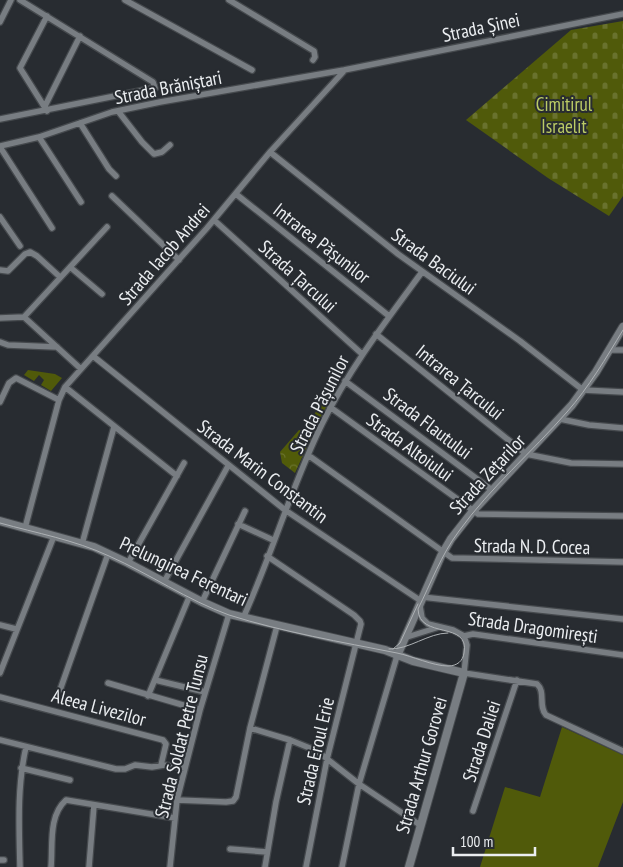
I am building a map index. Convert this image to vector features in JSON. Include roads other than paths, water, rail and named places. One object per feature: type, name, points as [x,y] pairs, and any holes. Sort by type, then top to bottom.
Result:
[{"type":"main road","name":"Strada Zețarilor","points":[[397,656],[421,600],[451,539],[492,490],[560,419],[583,390],[623,327]]},
{"type":"main road","name":"Prelungirea Ferentari","points":[[0,521],[82,544],[108,554],[229,614],[385,650],[397,656],[427,665],[464,673]]},
{"type":"main road","points":[[385,650],[396,645],[404,638]]},
{"type":"main road","name":"Strada Arthur Gorovei","points":[[409,867],[464,673]]},
{"type":"street","points":[[0,22],[11,0]]},
{"type":"street","points":[[0,119],[46,108],[154,89],[155,86],[152,82],[80,36],[20,0]]},
{"type":"street","points":[[125,0],[252,70]]},
{"type":"street","points":[[138,7],[140,0]]},
{"type":"street","points":[[229,0],[314,51],[315,57],[313,60]]},
{"type":"street","name":"Strada Șinei","points":[[344,70],[623,14]]},
{"type":"street","points":[[46,108],[20,68],[47,16]]},
{"type":"street","points":[[46,108],[80,36]]},
{"type":"street","name":"Strada Brăniștari","points":[[0,147],[39,137],[118,111],[344,70]]},
{"type":"street","name":"Strada Iacob Andrei","points":[[25,528],[59,400],[65,387],[179,260],[270,152],[344,70]]},
{"type":"street","points":[[118,111],[154,154],[162,152],[170,145]]},
{"type":"street","points":[[80,123],[109,169],[116,176]]},
{"type":"street","points":[[39,137],[82,202]]},
{"type":"street","points":[[0,147],[52,228]]},
{"type":"street","name":"Strada Baciului","points":[[270,152],[356,222],[422,272],[520,341],[583,390]]},
{"type":"street","name":"Intrarea Pășunilor","points":[[236,194],[389,316]]},
{"type":"street","points":[[112,196],[179,260]]},
{"type":"street","points":[[0,217],[20,246]]},
{"type":"street","name":"Strada Țarcului","points":[[214,220],[362,354]]},
{"type":"street","points":[[24,317],[107,227]]},
{"type":"street","points":[[0,270],[8,271],[25,254],[30,252],[60,277]]},
{"type":"street","points":[[70,267],[102,294]]},
{"type":"street","name":"Strada Pășunilor","points":[[243,618],[285,510],[330,407],[362,354],[422,272]]},
{"type":"street","points":[[0,318],[24,317],[80,369]]},
{"type":"street","name":"Intrarea Țarcului","points":[[376,334],[526,454]]},
{"type":"street","points":[[0,342],[8,345],[57,347]]},
{"type":"street","points":[[609,350],[623,350]]},
{"type":"street","name":"Strada Marin Constantin","points":[[93,356],[285,510],[421,600],[623,619]]},
{"type":"street","points":[[0,402],[9,383],[16,378],[59,400]]},
{"type":"street","name":"Strada Flautului","points":[[345,381],[492,490]]},
{"type":"street","points":[[65,387],[177,476]]},
{"type":"street","points":[[583,390],[623,392]]},
{"type":"street","name":"Strada Altoiului","points":[[330,407],[473,511]]},
{"type":"street","points":[[560,419],[589,425],[623,428]]},
{"type":"street","points":[[82,544],[114,426]]},
{"type":"street","points":[[526,454],[571,463],[623,464]]},
{"type":"street","points":[[308,455],[443,553]]},
{"type":"street","points":[[128,563],[184,463]]},
{"type":"street","points":[[164,582],[228,466]]},
{"type":"street","points":[[202,602],[245,511]]},
{"type":"street","points":[[473,511],[482,515],[623,516]]},
{"type":"street","points":[[238,524],[273,540]]},
{"type":"street","points":[[0,673],[54,536]]},
{"type":"street","name":"Strada N. D. Cocea","points":[[443,553],[452,558],[461,559],[623,562]]},
{"type":"street","points":[[60,690],[108,554]]},
{"type":"street","name":"Strada Eroul Erie","points":[[267,556],[358,618],[361,624],[327,759],[306,867]]},
{"type":"street","points":[[148,696],[190,595]]},
{"type":"street","name":"Strada Dragomirești","points":[[421,600],[423,620],[428,624],[453,630],[464,636],[473,634],[623,655]]},
{"type":"street","name":"Strada Soldat Petre Tunsu","points":[[170,867],[177,800],[205,692],[229,614]]},
{"type":"street","points":[[0,626],[16,630]]},
{"type":"street","points":[[177,800],[226,802],[235,799],[250,728],[277,626]]},
{"type":"street","name":"Strada Dragomirești","points":[[404,638],[439,628]]},
{"type":"street","points":[[464,636],[468,645],[464,673]]},
{"type":"street","points":[[342,867],[359,784],[397,656]]},
{"type":"street","name":"Prelungirea Ferentari","points":[[464,673],[539,685],[542,709],[546,716],[623,751]]},
{"type":"street","points":[[155,680],[205,692]]},
{"type":"street","name":"Strada Daliei","points":[[473,811],[517,680]]},
{"type":"street","points":[[108,683],[200,710]]},
{"type":"street","name":"Aleea Livezilor","points":[[0,697],[163,740],[166,744],[161,765]]},
{"type":"street","points":[[250,728],[312,749],[420,826]]},
{"type":"street","points":[[0,740],[116,769],[125,769],[135,765],[147,767],[172,765],[185,768]]},
{"type":"street","points":[[265,867],[290,740]]},
{"type":"street","points":[[20,867],[18,805],[21,768],[26,747]]},
{"type":"street","points":[[21,768],[70,780]]},
{"type":"street","points":[[51,867],[54,819],[59,808],[66,800],[175,818]]},
{"type":"street","points":[[89,867],[94,805]]},
{"type":"street","points":[[230,849],[267,852]]},
{"type":"tram line","points":[[0,523],[96,550],[198,602],[229,615],[291,632],[397,653],[436,664],[454,665],[462,658],[464,643],[452,633],[426,624],[421,618],[418,609],[442,559],[471,515],[554,427],[583,393],[623,330]]},
{"type":"tram line","points":[[393,649],[400,643],[418,604]]},
{"type":"tram line","points":[[389,649],[404,647],[433,636],[448,633]]},
{"type":"park label","name":"Cimitirul Israelit","points":[[564,115]]}]
